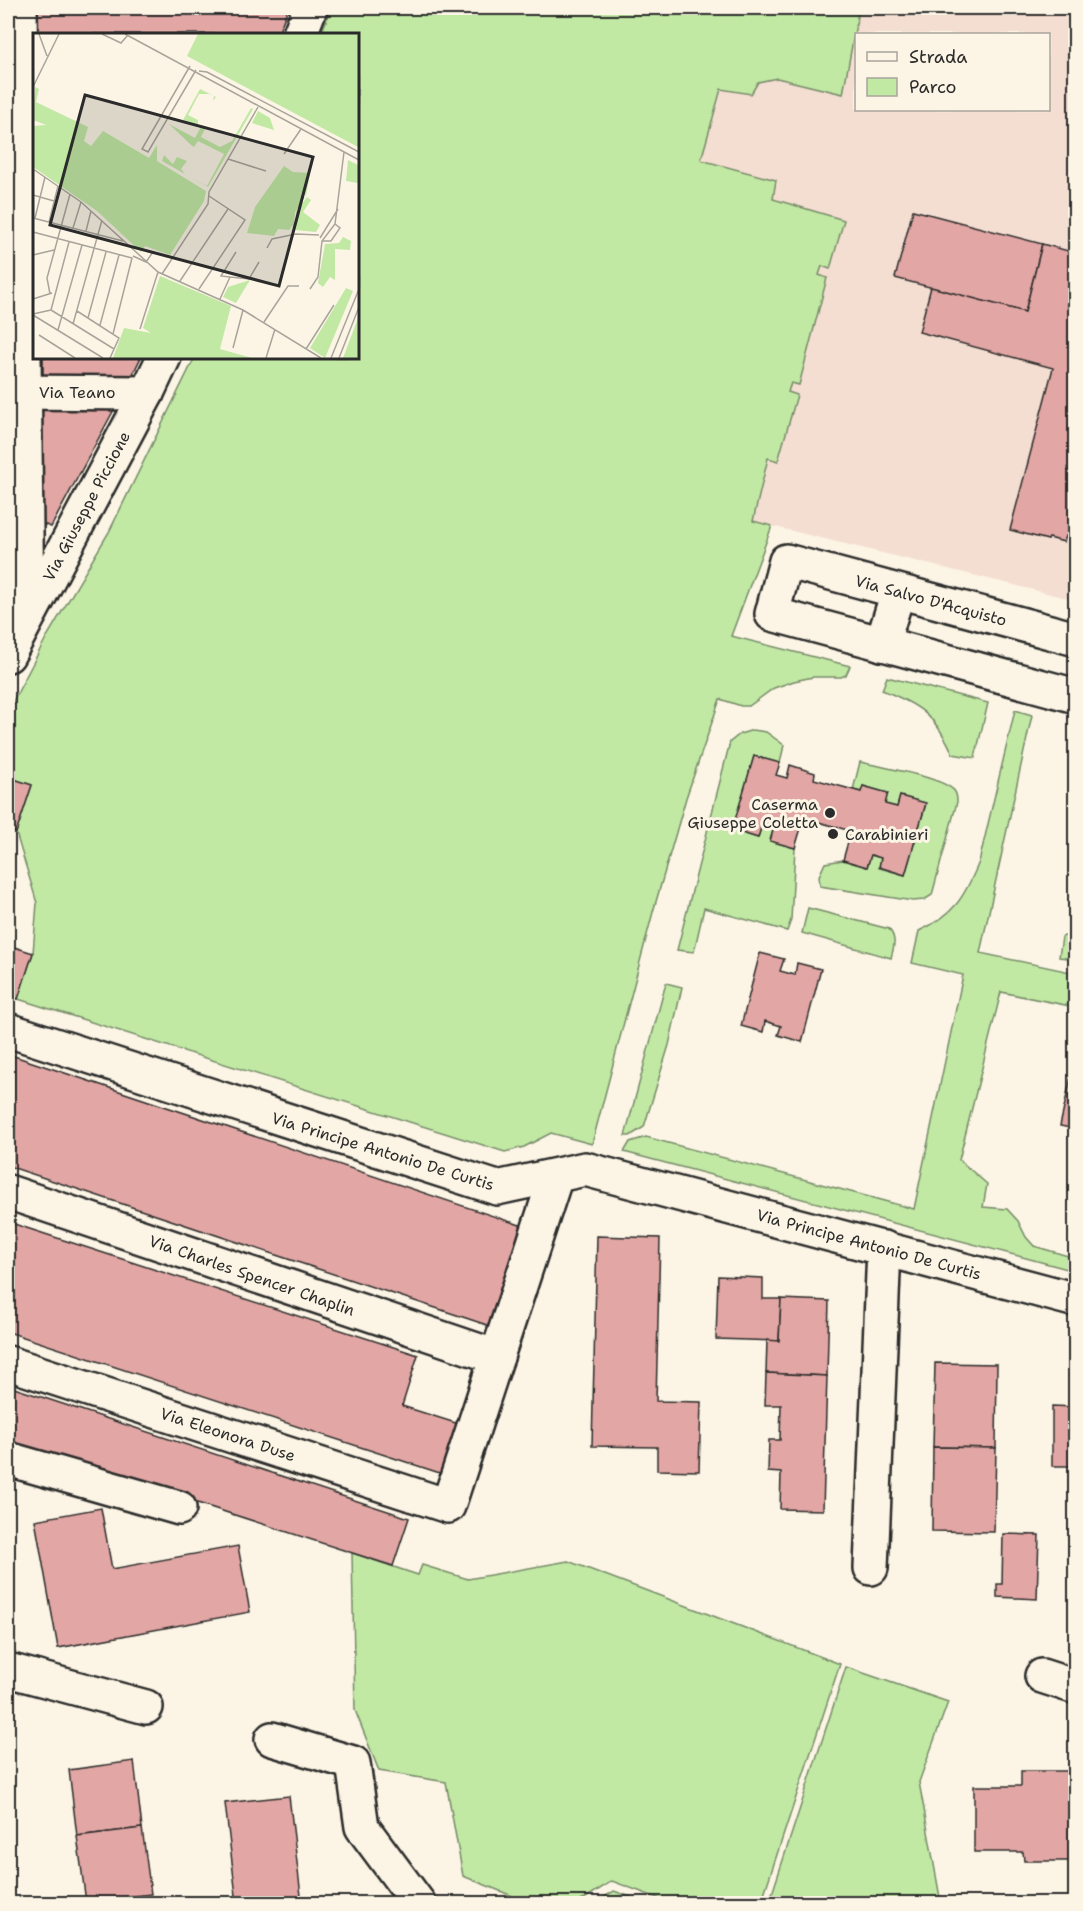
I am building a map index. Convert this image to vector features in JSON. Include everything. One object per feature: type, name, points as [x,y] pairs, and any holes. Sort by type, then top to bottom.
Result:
[{"type":"street","points":[[20,8],[21,84],[28,187],[29,290],[16,392],[27,618]]},
{"type":"street","points":[[300,33],[310,8]]},
{"type":"street","name":"Via Giuseppe Piccione","points":[[8,655],[164,358]]},
{"type":"street","name":"Via Teano","points":[[16,392],[147,393]]},
{"type":"street","name":"Via Salvo D'Acquisto","points":[[882,644],[772,614],[786,561],[1076,639]]},
{"type":"street","points":[[898,591],[882,644],[1076,696]]},
{"type":"street","name":"Via Principe Antonio De Curtis","points":[[8,1030],[497,1188],[585,1169],[1076,1300]]},
{"type":"street","points":[[497,1357],[556,1176]]},
{"type":"street","name":"Via Charles Spencer Chaplin","points":[[8,1192],[497,1357]]},
{"type":"street","points":[[871,1568],[884,1248]]},
{"type":"street","name":"Via Eleonora Duse","points":[[8,1363],[448,1506],[497,1357]]},
{"type":"street","points":[[8,1459],[179,1508]]},
{"type":"street","points":[[8,1670],[146,1707]]},
{"type":"street","points":[[1042,1676],[1076,1687]]},
{"type":"street","points":[[272,1739],[353,1763],[362,1827],[419,1904]]},
{"type":"shaded area","points":[[859,8],[1075,8],[1075,600],[612,487],[720,89],[751,94],[758,82],[777,78],[842,94]]},
{"type":"green space","points":[[331,8],[859,8],[843,94],[777,78],[758,82],[751,94],[721,89],[701,160],[776,180],[773,199],[844,220],[830,269],[822,266],[819,275],[827,278],[799,385],[791,383],[788,392],[797,395],[778,461],[768,458],[753,521],[772,526],[731,636],[850,666],[846,675],[841,677],[813,677],[774,688],[749,706],[741,706],[720,699],[686,798],[653,912],[592,1144],[551,1133],[524,1147],[505,1152],[18,999],[33,953],[37,903],[16,833],[32,785],[8,778],[8,711],[45,640],[109,532],[195,358],[358,358],[358,33],[321,33]]},
{"type":"green space","points":[[887,677],[988,703],[975,758],[953,754],[940,730],[925,713],[907,701],[882,690]]},
{"type":"green space","points":[[1015,710],[1032,715],[980,953],[1075,973],[1075,1007],[1001,992],[959,1160],[987,1184],[983,1207],[1007,1209],[1018,1221],[1026,1237],[1034,1246],[1075,1258],[1075,1271],[624,1152],[630,1142],[646,1137],[914,1209],[963,975],[912,963],[919,931],[941,919],[956,904],[968,886],[979,862]]},
{"type":"green space","points":[[753,730],[766,732],[784,745],[780,763],[754,756],[733,830],[758,838],[762,824],[774,827],[770,841],[795,848],[791,920],[787,931],[704,908],[694,952],[677,950],[730,742],[740,734]]},
{"type":"green space","points":[[860,762],[926,777],[949,787],[956,793],[957,802],[932,895],[924,900],[913,901],[820,886],[819,876],[825,863],[843,860],[867,867],[871,855],[881,858],[879,868],[905,875],[926,804],[900,796],[897,807],[885,804],[887,793],[863,786],[861,792],[853,790]]},
{"type":"green space","points":[[808,908],[889,929],[894,939],[891,958],[802,933]]},
{"type":"green space","points":[[1067,935],[1075,941],[1075,959],[1059,957],[1062,937]]},
{"type":"green space","points":[[666,983],[682,987],[669,1045],[644,1127],[630,1136],[625,1136]]},
{"type":"green space","points":[[352,1553],[418,1575],[422,1565],[468,1579],[568,1561],[840,1664],[761,1903],[671,1903],[612,1881],[578,1903],[532,1904],[463,1876],[446,1782],[379,1771],[355,1710]]},
{"type":"green space","points":[[846,1667],[948,1702],[919,1782],[941,1903],[769,1903]]},
{"type":"green space","points":[[614,1891],[647,1903],[595,1903]]},
{"type":"building","points":[[37,8],[288,8],[278,33],[37,33]]},
{"type":"building","points":[[913,210],[1042,244],[1025,312],[895,278]]},
{"type":"building","points":[[1042,244],[1076,253],[1076,520],[1071,537],[1066,536],[1064,542],[1010,530],[1053,368],[919,332],[931,287],[1025,312]]},
{"type":"building","points":[[43,358],[141,358],[131,378],[43,376]]},
{"type":"building","points":[[116,406],[51,527],[43,524],[42,408]]},
{"type":"building","name":"Caserma Giuseppe Coletta","points":[[754,756],[780,763],[776,775],[787,778],[790,765],[815,773],[814,779],[861,792],[863,786],[888,793],[885,804],[897,807],[900,796],[926,803],[905,875],[879,867],[881,858],[871,855],[867,867],[843,860],[851,831],[804,818],[795,848],[770,841],[774,827],[762,824],[758,838],[732,830]]},
{"type":"building","points":[[8,777],[32,785],[16,833],[8,830]]},
{"type":"building","points":[[8,945],[33,953],[18,999],[8,996]]},
{"type":"building","points":[[760,953],[784,959],[780,971],[795,975],[797,963],[821,969],[802,1042],[778,1035],[781,1026],[765,1021],[763,1032],[741,1026]]},
{"type":"building","points":[[8,1054],[529,1228],[496,1328],[8,1166]]},
{"type":"building","points":[[1076,1054],[1076,1129],[1060,1126]]},
{"type":"building","points":[[8,1222],[418,1355],[402,1406],[465,1426],[449,1476],[8,1332]]},
{"type":"building","points":[[597,1236],[660,1238],[656,1401],[701,1402],[699,1471],[657,1470],[657,1447],[592,1446]]},
{"type":"building","points":[[718,1276],[763,1278],[763,1299],[781,1299],[779,1341],[716,1339]]},
{"type":"building","points":[[781,1299],[829,1301],[827,1376],[766,1373],[767,1340],[779,1341]]},
{"type":"building","points":[[935,1363],[997,1364],[996,1448],[933,1447]]},
{"type":"building","points":[[766,1373],[827,1376],[823,1510],[780,1509],[781,1473],[768,1472],[769,1440],[780,1440],[781,1405],[765,1405]]},
{"type":"building","points":[[8,1386],[409,1518],[393,1566],[8,1442]]},
{"type":"building","points":[[1052,1406],[1076,1407],[1076,1466],[1052,1466]]},
{"type":"building","points":[[933,1447],[996,1448],[994,1532],[932,1531]]},
{"type":"building","points":[[101,1508],[112,1569],[238,1546],[250,1612],[58,1648],[35,1520]]},
{"type":"building","points":[[1003,1534],[1039,1535],[1037,1599],[997,1597],[997,1584],[1002,1584]]},
{"type":"building","points":[[134,1761],[142,1828],[77,1836],[69,1770]]},
{"type":"building","points":[[1021,1771],[1068,1771],[1068,1777],[1076,1777],[1076,1861],[1024,1861],[1023,1852],[974,1852],[974,1786],[1021,1786]]},
{"type":"building","points":[[289,1796],[302,1904],[237,1904],[225,1803]]},
{"type":"building","points":[[142,1828],[151,1894],[86,1902],[77,1836]]},
{"type":"place","name":"Caserma Giuseppe Coletta","points":[[830,813]]},
{"type":"place","name":"Carabinieri","points":[[833,834]]}]
